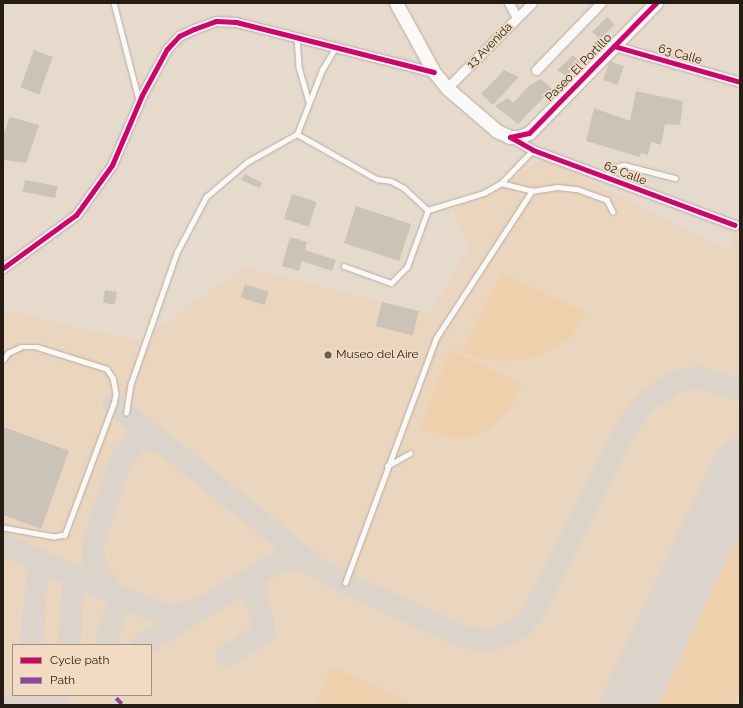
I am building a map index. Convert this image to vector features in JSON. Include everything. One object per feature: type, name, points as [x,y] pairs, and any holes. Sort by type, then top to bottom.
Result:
[{"type":"main road","points":[[396,3],[434,72],[447,88],[497,131],[510,137]]},
{"type":"main road","name":"Paseo El Portillo","points":[[510,137],[529,133],[656,3]]},
{"type":"street","points":[[509,3],[517,18]]},
{"type":"street","name":"13 Avenida","points":[[447,88],[532,3]]},
{"type":"street","points":[[536,70],[601,3]]},
{"type":"street","points":[[3,268],[76,215],[112,165],[139,101],[167,49],[179,36],[194,29],[216,21],[236,22],[434,72]]},
{"type":"street","name":"63 Calle","points":[[614,46],[740,82]]},
{"type":"street","name":"62 Calle","points":[[510,137],[533,150],[735,224]]},
{"type":"lane","points":[[114,3],[139,101]]},
{"type":"lane","points":[[297,38],[299,67],[309,103]]},
{"type":"lane","points":[[126,413],[131,382],[174,259],[206,197],[248,162],[297,134],[322,70],[336,47]]},
{"type":"lane","points":[[297,134],[377,178],[391,181],[404,188],[428,210]]},
{"type":"lane","points":[[428,210],[484,193],[501,184],[533,150]]},
{"type":"lane","points":[[607,178],[610,168],[624,165],[675,178]]},
{"type":"lane","points":[[501,184],[532,191],[557,187],[578,189],[607,200],[613,212]]},
{"type":"lane","points":[[345,583],[387,466],[436,338],[532,191]]},
{"type":"lane","points":[[344,266],[391,283],[407,267],[428,210]]},
{"type":"lane","points":[[3,360],[8,353],[21,347],[37,347],[107,369],[113,378],[116,394],[114,404],[65,535],[54,537],[3,528]]},
{"type":"lane","points":[[387,466],[410,453]]},
{"type":"shaded area","points":[[544,158],[729,252],[740,218],[740,705],[3,705],[4,310],[139,341],[244,267],[429,313],[469,248],[453,209],[488,194]]},
{"type":"shaded area","points":[[502,273],[587,313],[568,339],[545,353],[523,360],[497,361],[474,357],[462,352]]},
{"type":"shaded area","points":[[450,350],[523,384],[509,410],[492,427],[471,437],[450,438],[420,428]]},
{"type":"shaded area","points":[[740,530],[740,691],[733,705],[657,705]]},
{"type":"shaded area","points":[[332,667],[409,701],[407,705],[315,705]]},
{"type":"building","points":[[607,17],[615,25],[600,40],[592,32]]},
{"type":"building","points":[[34,50],[53,57],[39,94],[20,88]]},
{"type":"building","points":[[573,55],[581,63],[566,76],[557,70]]},
{"type":"building","points":[[610,61],[624,66],[617,85],[603,80]]},
{"type":"building","points":[[504,70],[519,77],[493,105],[481,94]]},
{"type":"building","points":[[541,79],[552,89],[518,124],[495,106],[508,98],[513,103],[530,85]]},
{"type":"building","points":[[636,91],[683,101],[680,125],[665,124],[661,145],[651,142],[648,155],[641,153],[640,157],[586,141],[594,108],[630,121]]},
{"type":"building","points":[[10,117],[39,125],[26,163],[3,160],[3,136]]},
{"type":"building","points":[[245,174],[262,183],[259,188],[241,180]]},
{"type":"building","points":[[25,180],[57,186],[55,198],[23,192]]},
{"type":"building","points":[[292,194],[317,202],[309,227],[284,219]]},
{"type":"building","points":[[356,206],[411,224],[399,261],[344,243]]},
{"type":"building","points":[[290,237],[307,242],[305,250],[336,260],[332,271],[302,261],[299,271],[282,266]]},
{"type":"building","points":[[245,284],[269,292],[264,305],[241,297]]},
{"type":"building","points":[[105,290],[117,292],[115,305],[103,303]]},
{"type":"building","points":[[382,302],[419,311],[413,335],[376,326]]},
{"type":"building","points":[[4,427],[69,451],[41,529],[3,515]]},
{"type":"taxiway","points":[[3,544],[121,597],[161,613],[176,615],[202,608],[280,561],[304,560],[345,583],[464,637],[491,640],[520,628],[533,613],[621,438],[634,416],[649,399],[678,381],[697,377],[740,390]]},
{"type":"taxiway","points":[[114,404],[312,563]]},
{"type":"taxiway","points":[[113,592],[99,575],[94,560],[93,544],[114,480],[123,457],[136,442],[147,440],[164,444]]},
{"type":"taxiway","points":[[31,644],[39,560]]},
{"type":"taxiway","points":[[227,656],[265,631],[261,613],[253,594],[256,578],[262,571]]},
{"type":"taxiway","points":[[69,644],[74,574]]},
{"type":"taxiway","points":[[107,644],[108,634],[121,597]]},
{"type":"taxiway","points":[[144,644],[193,614]]},
{"type":"taxiway","points":[[32,705],[56,696]]},
{"type":"taxiway","points":[[3,703],[14,705]]},
{"type":"runway","points":[[627,705],[740,465]]},
{"type":"marked path","points":[[116,698],[123,705]]},
{"type":"cycle path","points":[[510,137],[529,133],[656,3]]},
{"type":"cycle path","points":[[3,268],[76,215],[112,165],[142,95],[167,49],[179,36],[194,29],[216,21],[236,22],[434,72]]},
{"type":"cycle path","points":[[614,46],[740,82]]},
{"type":"cycle path","points":[[510,137],[533,150],[735,225]]},
{"type":"place","name":"Museo del Aire","points":[[328,355]]}]
